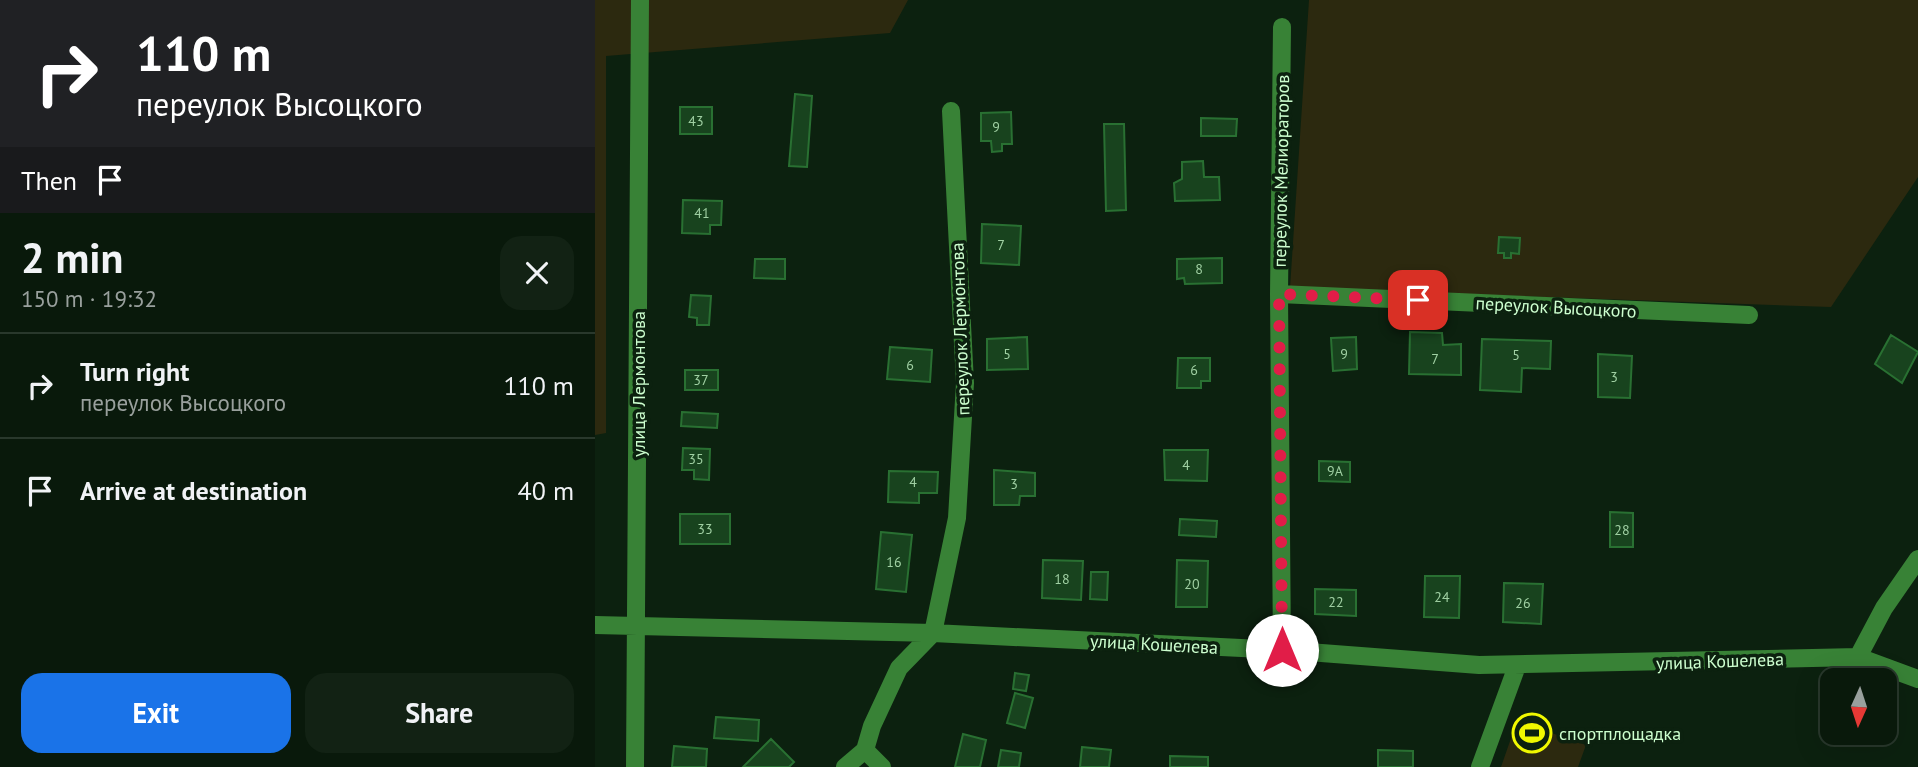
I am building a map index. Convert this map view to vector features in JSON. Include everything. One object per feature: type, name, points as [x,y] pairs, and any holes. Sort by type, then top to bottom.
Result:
[{"type":"street","name":"улица Лермонтова","points":[[635,767],[640,0]]},
{"type":"street","name":"переулок Мелиораторов","points":[[1282,27],[1279,294],[1282,650]]},
{"type":"street","name":"переулок Лермонтова","points":[[933,633],[957,518],[965,383],[951,111]]},
{"type":"street","name":"переулок Высоцкого","points":[[1279,294],[1749,315]]},
{"type":"street","points":[[1858,657],[1884,608],[1918,559]]},
{"type":"street","name":"улица Кошелева","points":[[595,625],[933,633],[1282,650],[1517,666],[1858,657],[1918,679]]},
{"type":"street","points":[[845,767],[865,750],[871,726],[899,668],[933,633]]},
{"type":"street","points":[[1480,767],[1517,666]]},
{"type":"street","points":[[865,750],[882,767]]},
{"type":"shaded area","points":[[595,0],[908,0],[890,33],[606,56],[606,433],[595,435]]},
{"type":"shaded area","points":[[1309,0],[1918,0],[1918,177],[1831,307],[1290,288]]},
{"type":"shaded area","name":"спортплощадка","points":[[1517,721],[1586,745],[1578,767],[1501,767]]},
{"type":"building","points":[[795,94],[812,96],[807,167],[789,166]]},
{"type":"building","points":[[680,107],[712,107],[712,134],[680,134]]},
{"type":"building","points":[[1011,112],[1012,144],[1002,144],[1002,151],[992,152],[991,141],[981,141],[981,113]]},
{"type":"building","points":[[1201,118],[1237,119],[1236,136],[1201,136]]},
{"type":"building","points":[[1104,124],[1124,124],[1126,210],[1106,211]]},
{"type":"building","points":[[1203,161],[1204,177],[1219,177],[1220,200],[1175,201],[1174,183],[1182,179],[1182,162]]},
{"type":"building","points":[[683,200],[722,201],[721,225],[710,225],[710,234],[682,233]]},
{"type":"building","points":[[982,224],[1021,226],[1019,265],[981,263]]},
{"type":"building","points":[[1499,237],[1520,238],[1519,254],[1511,253],[1511,258],[1504,258],[1504,253],[1498,253]]},
{"type":"building","points":[[1222,258],[1222,283],[1185,284],[1184,278],[1177,279],[1177,259]]},
{"type":"building","points":[[755,259],[785,259],[785,279],[754,278]]},
{"type":"building","points":[[691,295],[711,296],[709,325],[697,325],[697,318],[689,317]]},
{"type":"building","points":[[1410,332],[1442,333],[1443,345],[1461,344],[1461,375],[1409,374]]},
{"type":"building","points":[[1891,335],[1918,352],[1902,383],[1875,364]]},
{"type":"building","points":[[1027,337],[1028,369],[987,370],[987,339]]},
{"type":"building","points":[[1356,337],[1357,369],[1333,371],[1331,338]]},
{"type":"building","points":[[1482,339],[1551,341],[1550,369],[1522,368],[1521,392],[1480,390]]},
{"type":"building","points":[[890,347],[932,350],[930,382],[887,379]]},
{"type":"building","points":[[1598,354],[1632,356],[1630,398],[1598,397]]},
{"type":"building","points":[[1178,358],[1210,358],[1210,381],[1201,381],[1201,388],[1177,388]]},
{"type":"building","points":[[685,370],[718,370],[718,390],[685,390]]},
{"type":"building","points":[[682,412],[718,414],[717,428],[681,426]]},
{"type":"building","points":[[683,448],[710,449],[709,480],[694,479],[694,470],[682,470]]},
{"type":"building","points":[[1164,450],[1208,450],[1207,481],[1165,480]]},
{"type":"building","points":[[1319,461],[1350,462],[1350,482],[1319,481]]},
{"type":"building","points":[[994,470],[1035,473],[1035,496],[1020,496],[1019,505],[994,505]]},
{"type":"building","points":[[889,471],[938,472],[937,493],[919,493],[919,503],[888,502]]},
{"type":"building","points":[[1610,512],[1633,513],[1633,547],[1610,547]]},
{"type":"building","points":[[680,514],[730,514],[730,544],[680,544]]},
{"type":"building","points":[[1180,519],[1217,521],[1216,537],[1179,535]]},
{"type":"building","points":[[881,532],[912,535],[906,592],[876,589]]},
{"type":"building","points":[[1043,560],[1083,561],[1081,600],[1042,598]]},
{"type":"building","points":[[1177,560],[1208,561],[1207,607],[1176,607]]},
{"type":"building","points":[[1091,572],[1108,572],[1107,600],[1090,599]]},
{"type":"building","points":[[1425,576],[1460,576],[1459,618],[1424,617]]},
{"type":"building","points":[[1504,583],[1543,584],[1541,624],[1503,622]]},
{"type":"building","points":[[1315,589],[1356,590],[1356,616],[1315,614]]},
{"type":"building","points":[[1015,673],[1029,675],[1026,691],[1013,689]]},
{"type":"building","points":[[1015,693],[1033,698],[1025,728],[1007,723]]},
{"type":"building","points":[[716,717],[759,720],[758,741],[714,738]]},
{"type":"building","points":[[963,734],[986,740],[980,767],[955,767]]},
{"type":"building","points":[[771,739],[794,762],[789,767],[743,767]]},
{"type":"building","points":[[674,746],[707,749],[706,767],[672,767]]},
{"type":"building","points":[[1082,747],[1111,750],[1109,767],[1080,767]]},
{"type":"building","points":[[1001,750],[1021,753],[1019,767],[998,767]]},
{"type":"building","points":[[1378,750],[1413,751],[1413,767],[1378,767]]},
{"type":"building","points":[[1170,756],[1208,757],[1208,767],[1170,767]]},
{"type":"place","name":"спортплощадка","points":[[1532,733]]},
{"type":"route","points":[[1282,650],[1279,294],[1418,300]]}]
